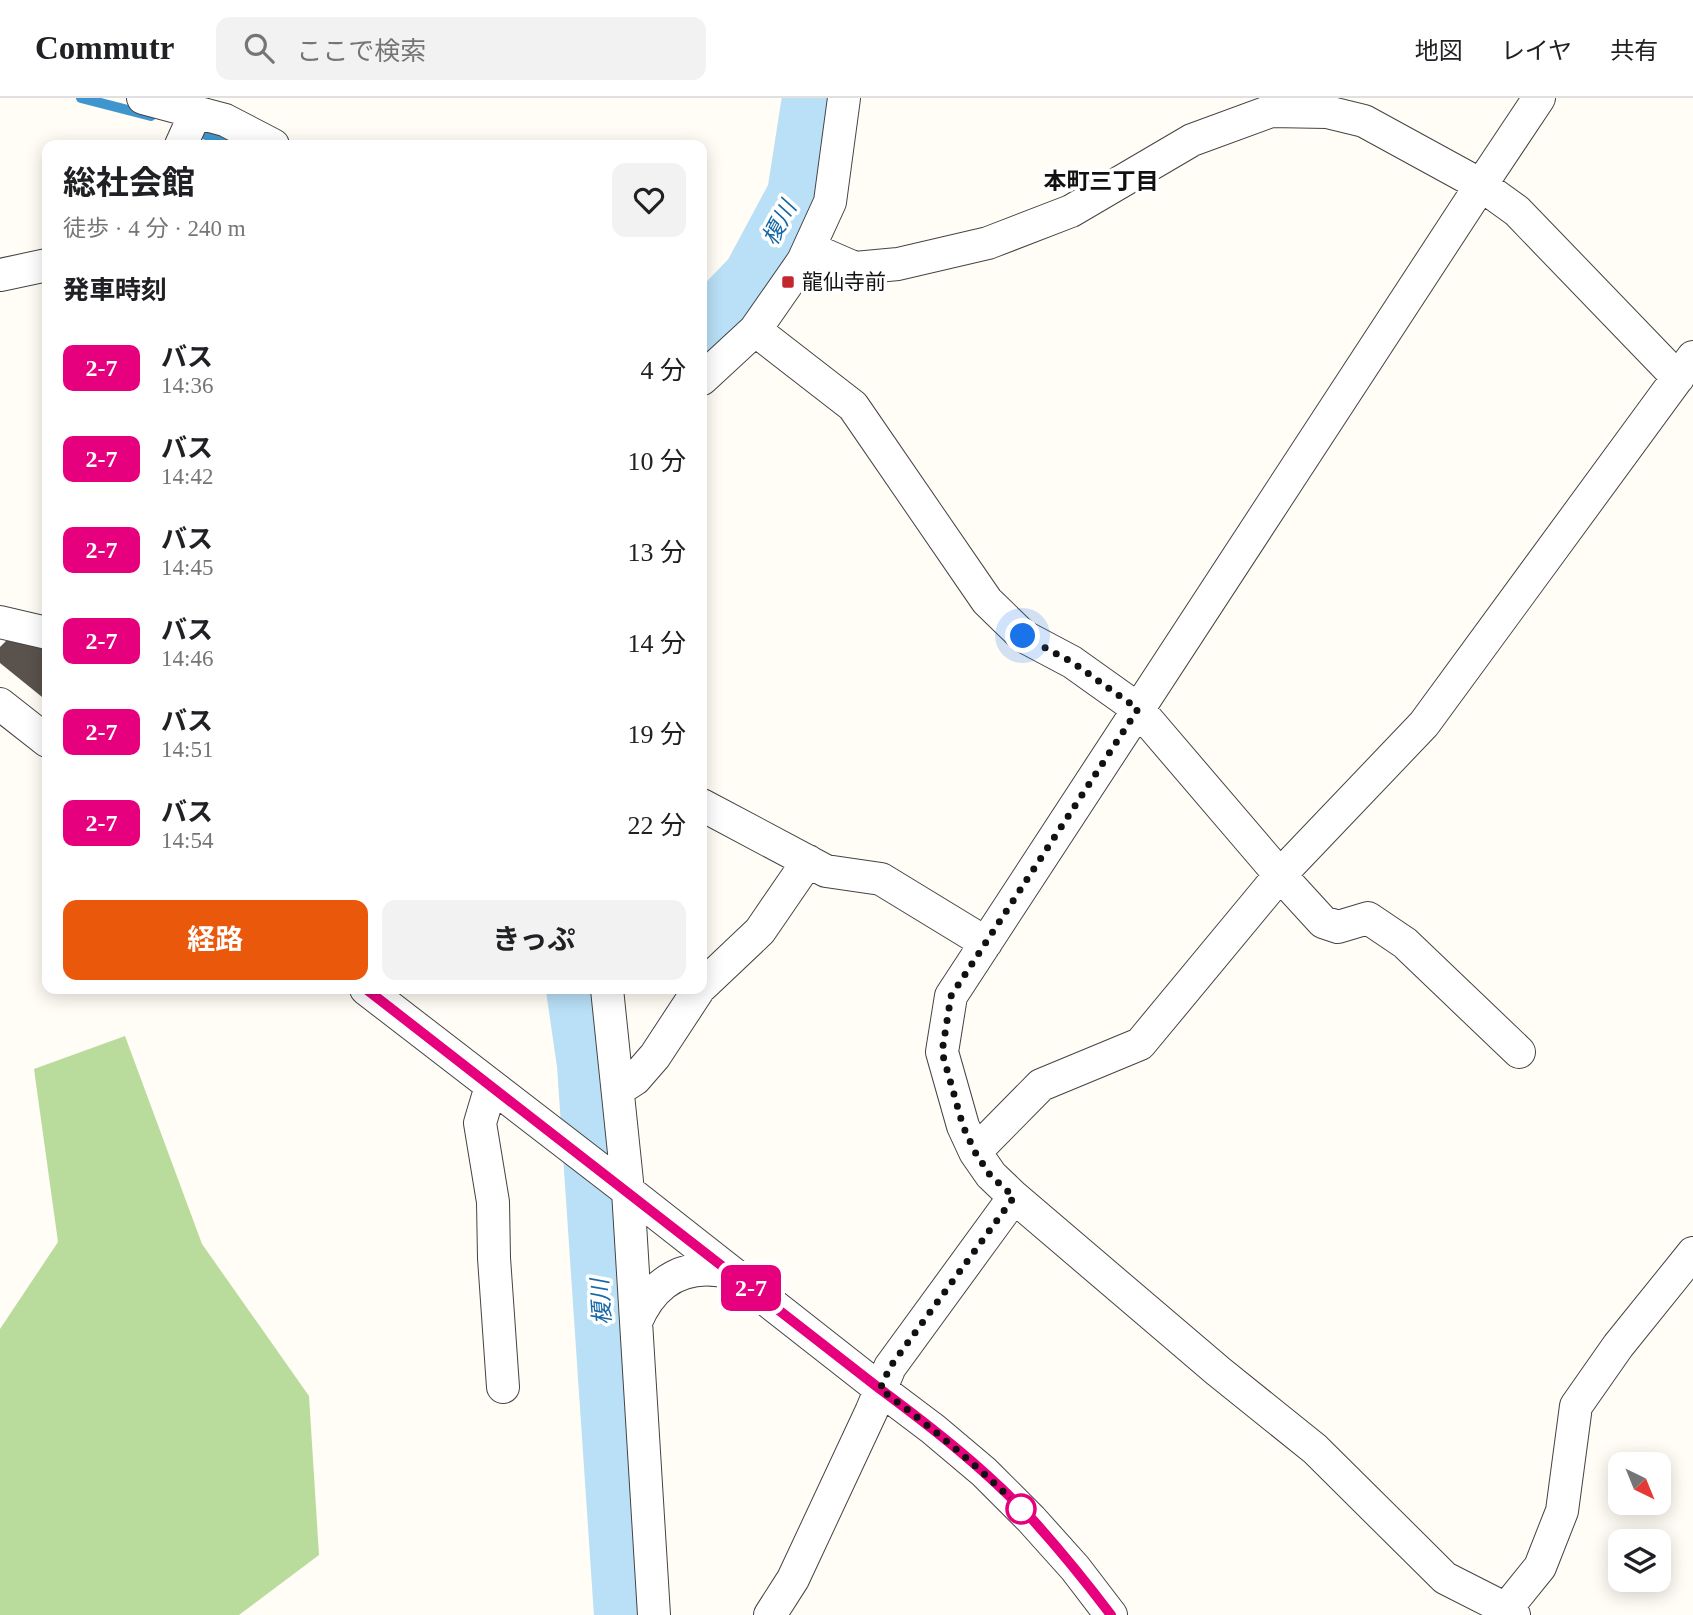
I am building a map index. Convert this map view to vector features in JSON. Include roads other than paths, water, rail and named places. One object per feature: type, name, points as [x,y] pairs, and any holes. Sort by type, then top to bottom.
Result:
[{"type":"street","points":[[143,98],[225,120],[263,140]]},
{"type":"street","points":[[707,374],[755,330],[803,261],[830,202],[844,98]]},
{"type":"street","points":[[1539,98],[951,996],[942,1052],[963,1126],[990,1175],[1217,1371],[1315,1449],[1445,1578],[1510,1612],[1541,1567],[1562,1511],[1576,1406],[1618,1346],[1693,1253]]},
{"type":"street","points":[[809,248],[855,268],[898,264],[988,243],[1071,211],[1192,140],[1271,111],[1332,105],[1481,185],[1517,211],[1685,368],[1424,724],[1280,875],[1140,1044],[1041,1085],[975,1152]]},
{"type":"street","points":[[183,140],[196,112]]},
{"type":"street","points":[[0,275],[42,266]]},
{"type":"street","points":[[755,330],[853,405],[987,601],[1023,636],[1072,662],[1138,709],[1323,922],[1338,927],[1368,918],[1405,943],[1519,1052]]},
{"type":"street","points":[[0,622],[42,632]]},
{"type":"street","points":[[0,704],[42,737]]},
{"type":"street","points":[[707,808],[826,871],[881,879],[986,943]]},
{"type":"street","points":[[707,980],[760,931],[808,861]]},
{"type":"street","points":[[372,994],[933,1429],[984,1472],[1031,1518],[1075,1568],[1111,1615]]},
{"type":"street","points":[[608,994],[618,1090],[620,1185],[636,1321],[654,1615]]},
{"type":"street","points":[[618,1090],[635,1079],[655,1056],[695,994]]},
{"type":"street","points":[[491,1086],[480,1123],[493,1202],[503,1387]]},
{"type":"street","points":[[770,1615],[793,1579],[890,1367],[1014,1197]]},
{"type":"street","points":[[636,1321],[650,1295],[673,1276],[703,1269],[732,1273]]},
{"type":"waterway","points":[[81,98],[151,116]]},
{"type":"waterway","name":"榎川","points":[[707,322],[751,276],[795,194],[810,98]]},
{"type":"waterway","points":[[192,129],[219,140]]},
{"type":"waterway","name":"榎川","points":[[575,994],[585,1065],[622,1615]]},
{"type":"place","name":"龍仙寺前","points":[[788,282]]},
{"type":"district","name":"本町三丁目","points":[[1101,181]]}]
